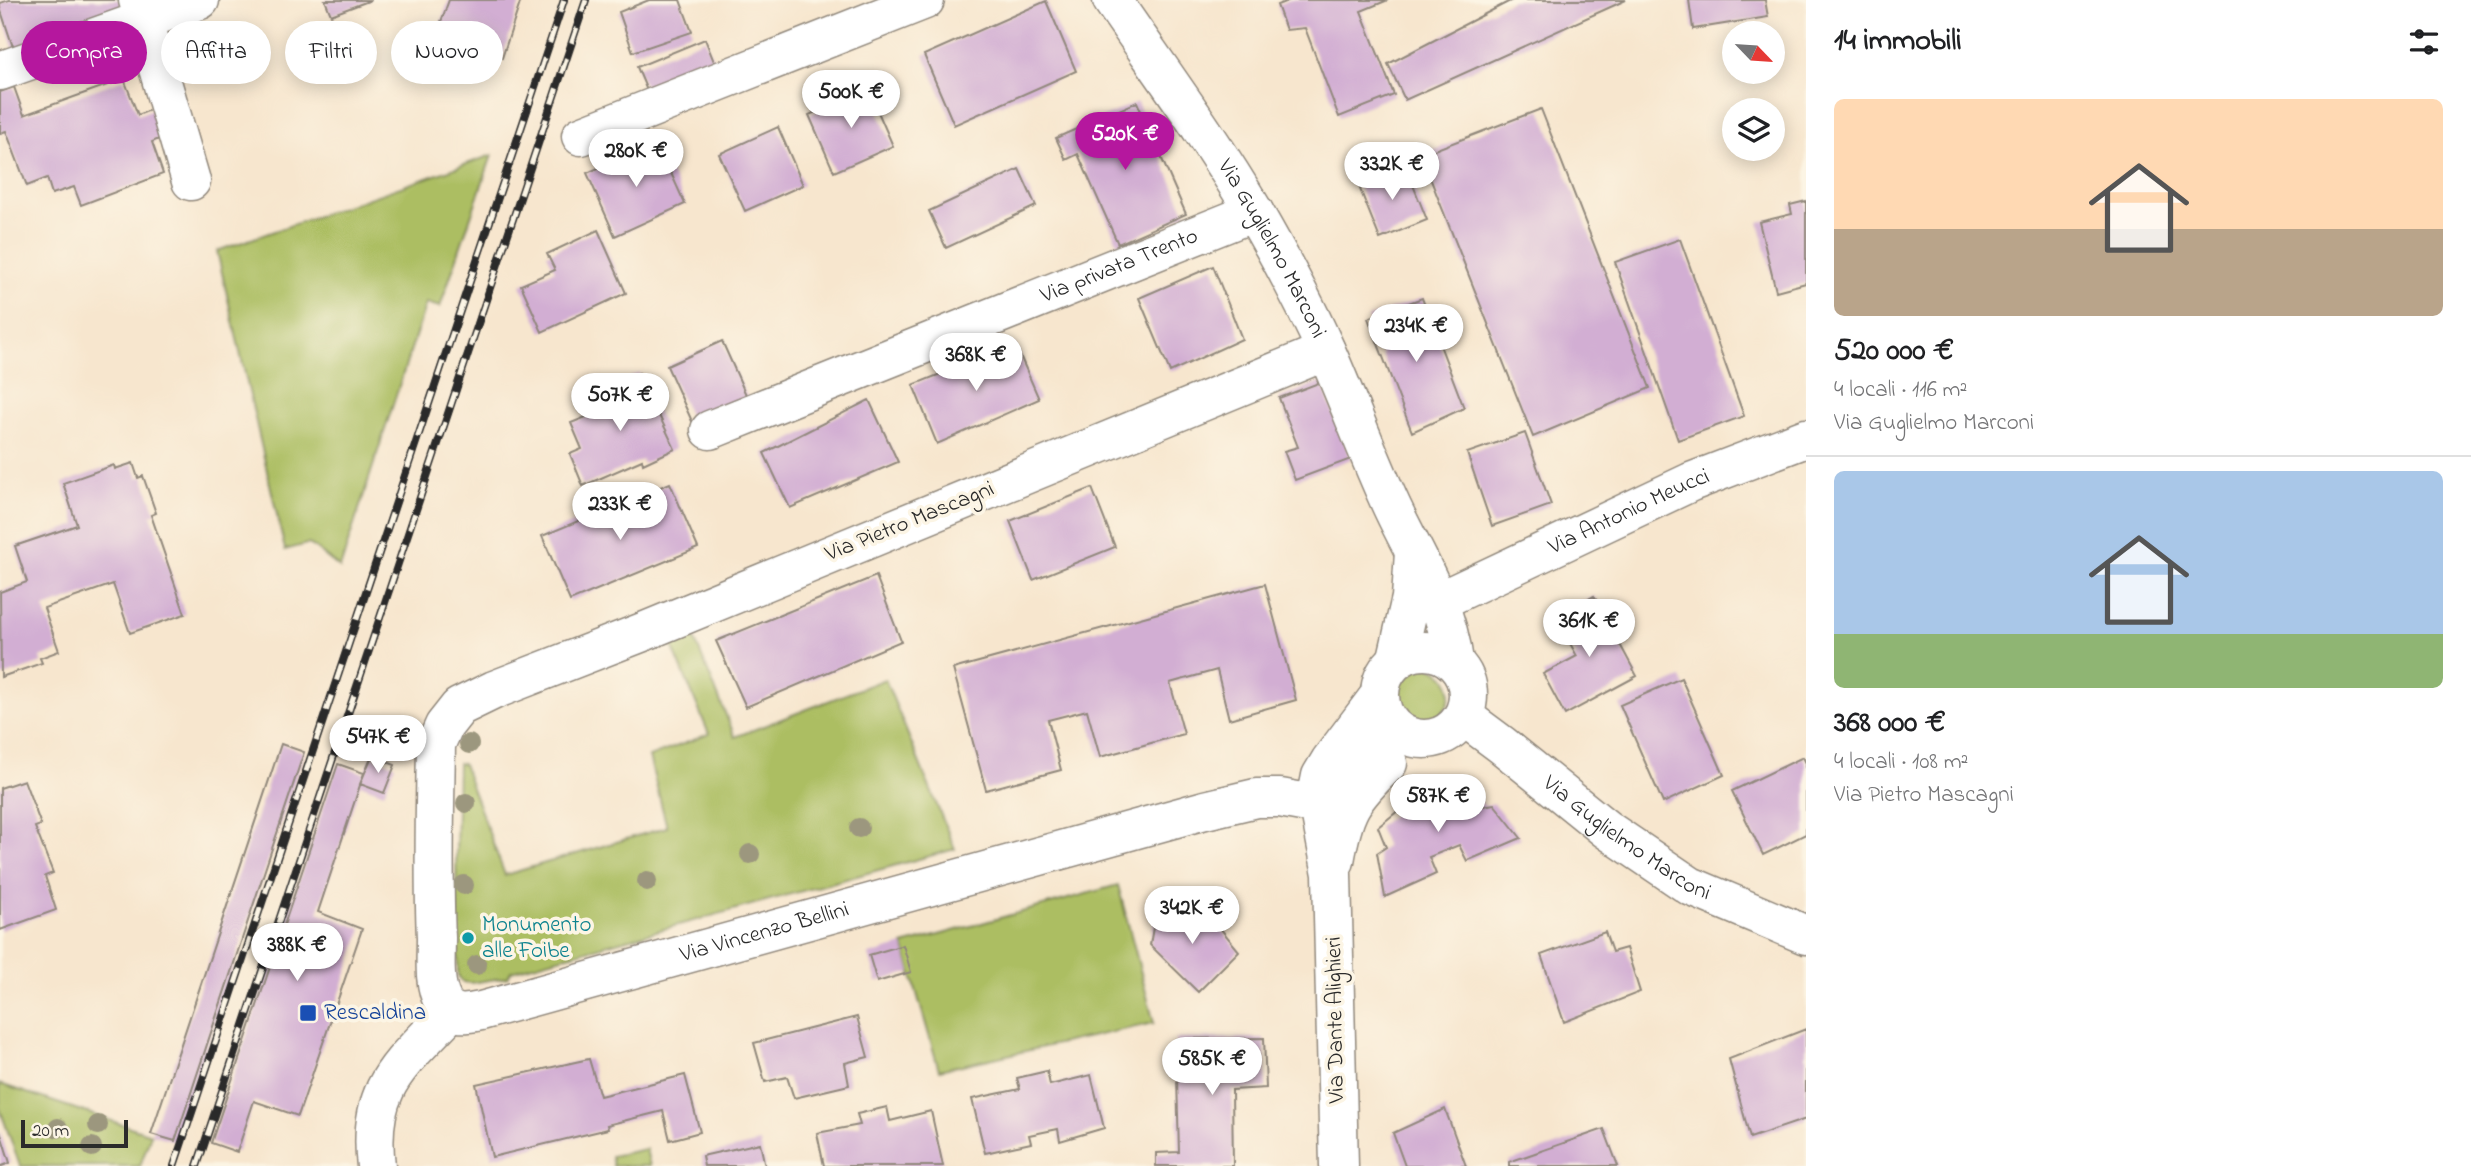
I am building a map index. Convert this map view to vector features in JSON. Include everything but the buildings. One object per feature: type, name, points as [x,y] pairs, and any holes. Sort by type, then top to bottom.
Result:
[{"type":"street","points":[[0,71],[141,9],[200,0]]},
{"type":"street","points":[[581,136],[925,0]]},
{"type":"street","name":"Via Guglielmo Marconi","points":[[1112,0],[1186,106],[1254,212],[1326,351],[1414,552],[1448,596],[1454,661]]},
{"type":"street","points":[[141,9],[191,181]]},
{"type":"street","name":"Via privata Trento","points":[[710,430],[1254,212]]},
{"type":"street","name":"Via Pietro Mascagni","points":[[452,1011],[444,1004],[437,982],[434,867],[436,744],[444,726],[459,707],[494,690],[643,632],[1326,351]]},
{"type":"street","name":"Via Antonio Meucci","points":[[1448,596],[1690,482],[1806,438]]},
{"type":"street","name":"Via Guglielmo Marconi","points":[[1397,658],[1411,598],[1414,552]]},
{"type":"street","points":[[1317,796],[1321,776],[1379,696],[1384,675],[1397,658],[1411,651],[1441,653],[1454,661],[1463,673],[1468,687],[1468,702],[1463,716],[1454,728],[1442,736],[1428,739],[1407,736],[1389,723],[1379,696]]},
{"type":"street","name":"Via Guglielmo Marconi","points":[[1463,716],[1606,829],[1690,886],[1806,935]]},
{"type":"street","points":[[1317,796],[1407,736]]},
{"type":"street","name":"Via Dante Alighieri","points":[[1332,874],[1341,826],[1348,810],[1363,787],[1407,736]]},
{"type":"street","name":"Via Vincenzo Bellini","points":[[452,1011],[461,1015],[503,1006],[1205,810],[1256,799],[1280,798],[1302,802],[1317,796]]},
{"type":"street","name":"Via Dante Alighieri","points":[[1317,796],[1332,874],[1339,1166]]},
{"type":"street","points":[[376,1166],[373,1139],[375,1118],[382,1095],[402,1064],[452,1011]]},
{"type":"green space","points":[[492,155],[440,307],[426,303],[340,568],[311,545],[285,550],[217,251]]},
{"type":"green space","points":[[692,633],[735,737],[885,679],[955,849],[511,971],[508,977],[463,982],[458,976],[458,763],[463,764],[505,875],[667,827],[649,757],[709,734],[671,643]]},
{"type":"green space","points":[[1423,666],[1442,674],[1450,693],[1442,712],[1423,720],[1404,712],[1396,693],[1404,674]]},
{"type":"green space","points":[[1118,885],[1154,1023],[939,1070],[903,945]]},
{"type":"green space","points":[[0,1084],[151,1134],[140,1166],[20,1166],[0,1109]]},
{"type":"green space","points":[[646,1149],[650,1166],[613,1166],[611,1156]]},
{"type":"railway","points":[[174,1166],[564,0]]},
{"type":"railway","points":[[197,1166],[586,0]]},
{"type":"place","name":"Monumento alle Foibe","points":[[468,938]]},
{"type":"place","name":"Rescaldina","points":[[308,1013]]}]
